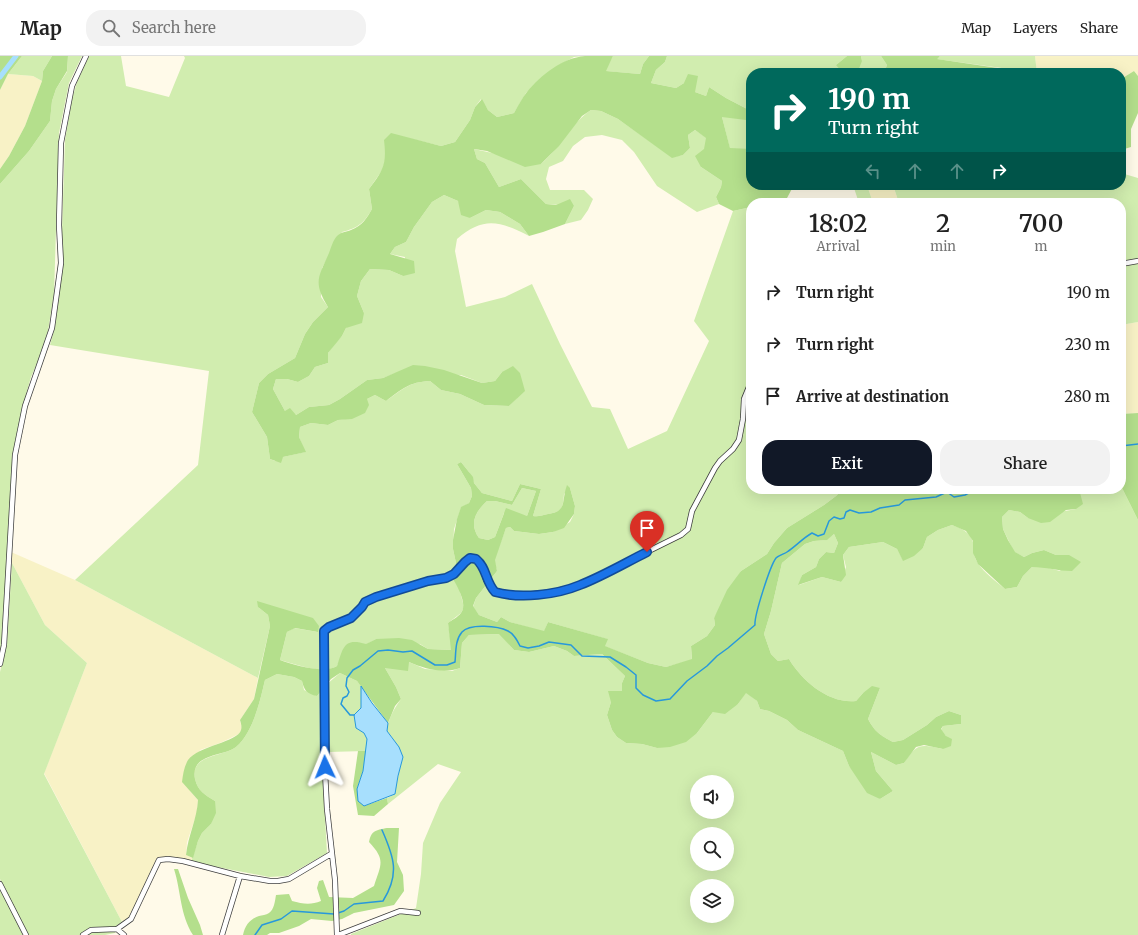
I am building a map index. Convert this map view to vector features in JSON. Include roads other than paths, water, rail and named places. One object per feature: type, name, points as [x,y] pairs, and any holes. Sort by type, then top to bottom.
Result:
[{"type":"street","points":[[0,664],[4,645],[15,455],[25,406],[52,328],[61,263],[59,225],[61,143],[72,86],[86,56]]},
{"type":"street","points":[[1126,263],[1138,261]]},
{"type":"street","points":[[418,913],[400,911],[338,935],[335,880],[327,810],[324,753],[324,631],[329,627],[351,618],[365,602],[376,597],[428,581],[446,578],[454,574],[470,558],[476,559],[481,563],[486,580],[495,592],[514,596],[540,594],[580,585],[681,535],[688,529],[694,506],[715,468],[733,449],[739,440],[743,419],[744,399],[746,394]]},
{"type":"street","points":[[83,935],[90,930],[117,929],[131,919],[159,860],[168,859],[183,861],[240,876],[270,881],[288,879],[331,854]]},
{"type":"street","points":[[222,935],[240,876]]},
{"type":"street","points":[[0,884],[26,935]]},
{"type":"street","points":[[117,929],[124,935]]},
{"type":"water","points":[[361,686],[388,723],[387,731],[399,747],[403,757],[395,794],[364,806],[358,801],[357,789],[363,771],[367,739],[364,733],[356,728],[354,715],[361,708]]},
{"type":"waterway","points":[[0,77],[16,56]]},
{"type":"waterway","points":[[1126,445],[1138,444]]},
{"type":"waterway","points":[[354,715],[350,715],[341,704],[343,698],[347,696],[349,692],[346,686],[347,678],[353,670],[378,651],[412,651],[435,665],[447,665],[455,662],[457,642],[462,632],[466,629],[477,626],[498,628],[508,631],[514,635],[520,646],[528,648],[549,642],[571,645],[582,656],[610,657],[636,675],[636,688],[643,695],[656,701],[670,699],[687,681],[755,625],[763,591],[776,558],[787,552],[812,533],[818,536],[824,534],[829,521],[834,517],[840,519],[844,518],[846,512],[850,510],[859,513],[871,512],[880,508],[899,505],[905,500],[936,497],[943,494]]},
{"type":"waterway","points":[[950,494],[954,497],[967,494]]},
{"type":"waterway","points":[[338,913],[354,904],[383,901],[392,882],[393,866],[390,849],[382,830]]},
{"type":"waterway","points":[[255,935],[262,925],[281,919],[292,911],[334,914]]}]
